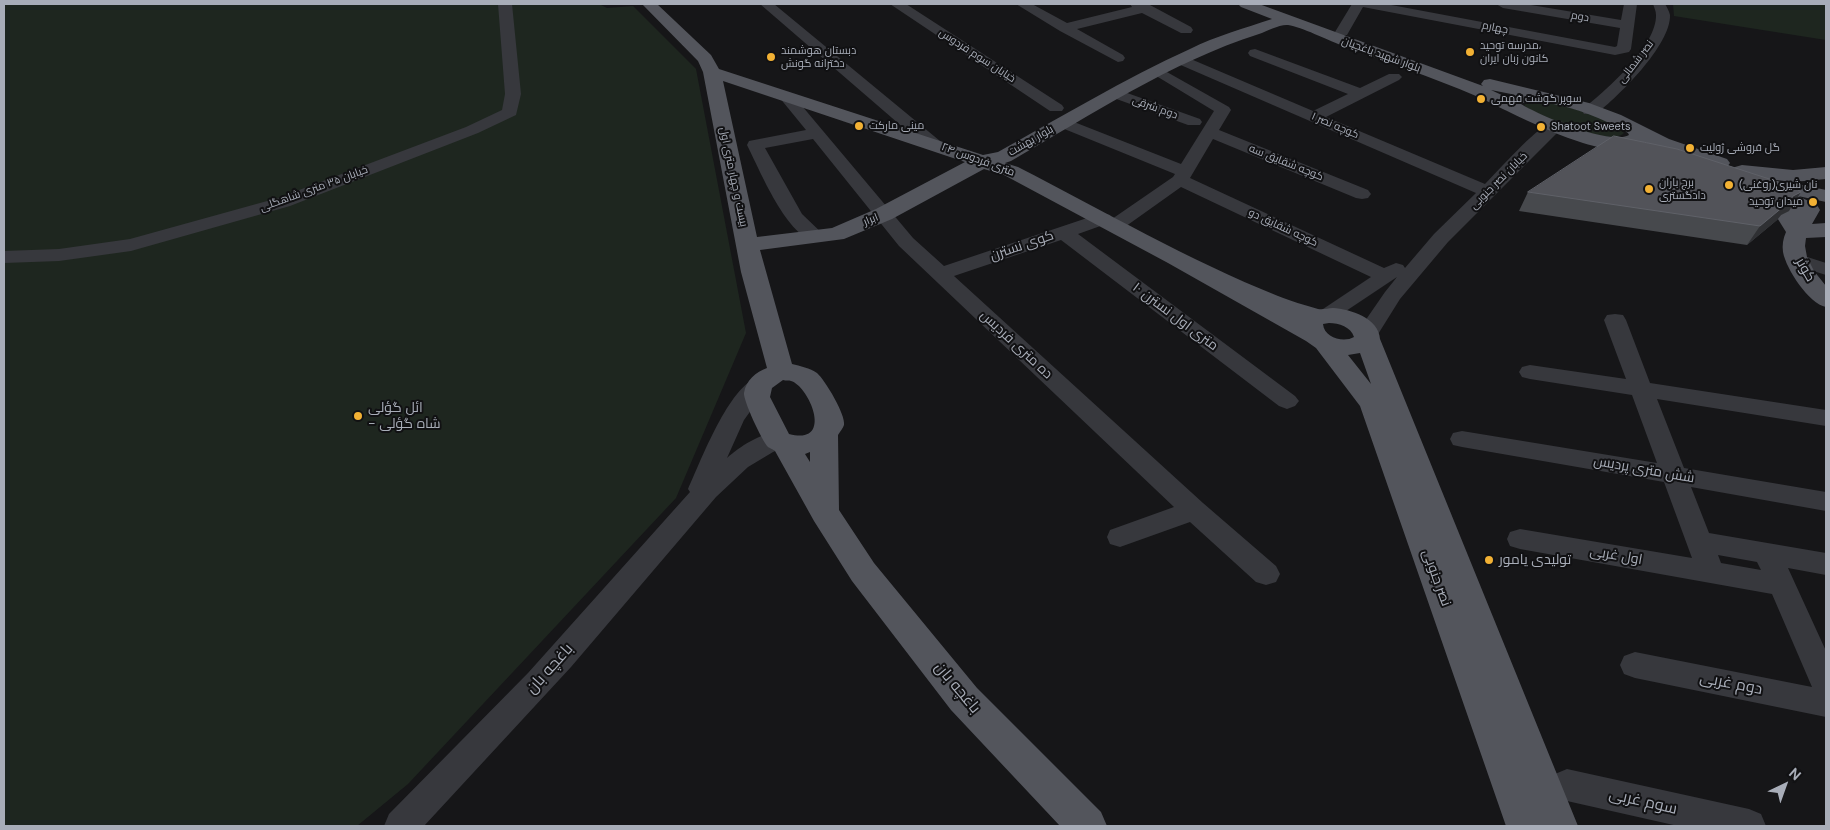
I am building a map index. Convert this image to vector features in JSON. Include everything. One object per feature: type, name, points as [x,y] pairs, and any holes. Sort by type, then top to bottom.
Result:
[{"type":"main road","name":"بیست و چهار متری اول","points":[[649,4],[705,59],[712,72],[753,272],[770,378]]},
{"type":"main road","name":"بلوار بهشت","points":[[999,140],[983,149],[983,161],[1004,157],[1113,76],[1254,8]]},
{"type":"main road","name":"بلوار شهید یاغچیان","points":[[1254,8],[1342,32],[1494,85],[1556,98],[1622,122],[1662,143],[1747,179]]},
{"type":"main road","name":"بلوار شهید یاغچیان","points":[[1254,8],[1279,22],[1474,90],[1557,125],[1611,143],[1747,179]]},
{"type":"main road","name":"بلوار بهشت","points":[[1040,117],[1059,115],[1116,94],[1158,71],[1233,37],[1279,22]]},
{"type":"main road","name":"۲۴ متری فردوس","points":[[712,72],[1011,171],[1176,258],[1270,301],[1322,328],[1346,348],[1363,344],[1367,336]]},
{"type":"main road","points":[[1515,108],[1512,104],[1513,100],[1525,95],[1535,94]]},
{"type":"main road","points":[[1611,143],[1637,140],[1639,136],[1637,130]]},
{"type":"main road","name":"ابرار","points":[[747,245],[836,234],[884,214],[983,161]]},
{"type":"main road","points":[[1747,179],[1826,173]]},
{"type":"main road","points":[[1747,179],[1816,204]]},
{"type":"main road","points":[[1747,179],[1784,212],[1797,232]]},
{"type":"main road","name":"کوثر","points":[[1816,204],[1797,232],[1793,250],[1804,273],[1826,300]]},
{"type":"main road","name":"نصر جنوبی","points":[[1322,328],[1373,404],[1526,826]]},
{"type":"main road","name":"نصر جنوبی","points":[[1367,336],[1558,826]]},
{"type":"main road","points":[[798,372],[810,381],[830,418],[830,425],[824,434],[812,442],[801,445],[782,442],[757,397],[756,390],[770,378],[798,372]]},
{"type":"main road","points":[[824,434],[825,513]]},
{"type":"main road","name":"باغچه بان","points":[[782,442],[863,572],[964,699],[1087,826]]},
{"type":"street","name":"خیابان ۳۵ متری شاهگلی","points":[[4,257],[59,255],[130,245],[284,202],[472,130],[510,112],[513,94],[506,4]]},
{"type":"street","points":[[766,4],[934,145]]},
{"type":"street","name":"خیابان سوم فردوس","points":[[897,4],[1059,115],[1183,176]]},
{"type":"street","points":[[1023,4],[1118,58]]},
{"type":"street","points":[[1342,32],[1358,4]]},
{"type":"street","name":"چهارم","points":[[1366,4],[1615,51],[1624,49],[1627,25]]},
{"type":"street","name":"دوم","points":[[1503,4],[1627,25]]},
{"type":"street","points":[[1627,25],[1630,4]]},
{"type":"street","name":"نصر شمالی","points":[[1590,111],[1602,102],[1627,76],[1651,46],[1659,32],[1664,15],[1659,4]]},
{"type":"street","points":[[1065,28],[1140,6],[1186,30]]},
{"type":"street","points":[[1256,53],[1360,93]]},
{"type":"street","name":"کوچه نصر ۱","points":[[1181,60],[1488,192]]},
{"type":"street","points":[[1158,71],[1223,110],[1183,176]]},
{"type":"street","points":[[1313,117],[1394,77]]},
{"type":"street","name":"دوم شرقی","points":[[1116,94],[1194,122]]},
{"type":"street","name":"ده متری فردیس","points":[[787,97],[906,242],[1194,510],[1266,574]]},
{"type":"street","name":"خیابان نصر جنوبی","points":[[1367,336],[1392,296],[1441,238],[1557,125]]},
{"type":"street","name":"کوچه شقایق سه","points":[[1210,132],[1362,194]]},
{"type":"street","points":[[816,237],[794,216],[755,145],[817,133]]},
{"type":"street","name":"کوی نسترن","points":[[940,274],[1063,232],[1109,222],[1183,176]]},
{"type":"street","name":"کوچه شقایق دو","points":[[1183,176],[1386,276]]},
{"type":"street","name":"۱۰ متری اول نسترن","points":[[1063,232],[1287,401]]},
{"type":"street","name":"خیابان نصر جنوبی","points":[[1322,328],[1386,276],[1441,238]]},
{"type":"street","points":[[1798,260],[1826,269]]},
{"type":"street","points":[[1615,320],[1672,475],[1711,572]]},
{"type":"street","points":[[1530,372],[1826,418]]},
{"type":"street","points":[[693,506],[733,416],[747,396],[770,378]]},
{"type":"street","name":"شش متری پردیس","points":[[1462,439],[1826,501]]},
{"type":"street","name":"باغچه بان","points":[[401,826],[493,733],[728,468],[753,450],[782,442]]},
{"type":"street","points":[[1120,537],[1194,510]]},
{"type":"street","name":"اول غربی","points":[[1520,539],[1782,585]]},
{"type":"street","points":[[1699,541],[1826,564]]},
{"type":"street","points":[[1767,553],[1825,685]]},
{"type":"street","name":"دوم غربی","points":[[1635,665],[1825,685]]},
{"type":"street","name":"سوم غربی","points":[[1567,785],[1749,826]]},
{"type":"shaded area","name":"ائل گؤلی - شاه گؤلی","points":[[4,4],[599,4],[607,8],[633,6],[696,69],[746,333],[676,498],[408,784],[357,826],[4,826]]},
{"type":"shaded area","points":[[1673,4],[1826,4],[1826,40],[1674,16]]},
{"type":"shaded area","points":[[1532,100],[1553,103],[1595,116],[1607,121],[1624,133],[1616,137],[1605,137],[1576,129],[1535,112],[1524,105]]},
{"type":"building","name":"برج باران دادگستری","points":[[1614,136],[1677,149],[1794,187],[1801,192],[1793,196],[1790,201],[1760,226],[1528,192]]},
{"type":"place","name":"مدرسه توحید، کانون زبان ایران","points":[[1470,52]]},
{"type":"place","name":"دبستان هوشمند دخترانه گونش","points":[[771,57]]},
{"type":"place","name":"سوپر گوشت فهمی","points":[[1481,99]]},
{"type":"place","name":"مینی مارکت","points":[[859,126]]},
{"type":"place","name":"Shatoot Sweets","points":[[1541,127]]},
{"type":"place","name":"گل فروشی ژولیت","points":[[1690,148]]},
{"type":"place","name":"نان شیری(روغنی)","points":[[1729,185]]},
{"type":"place","name":"برج باران دادگستری","points":[[1649,189]]},
{"type":"place","name":"میدان توحید","points":[[1813,202]]},
{"type":"place","name":"ائل گؤلی - شاه گؤلی","points":[[358,416]]},
{"type":"place","name":"تولیدی یامور","points":[[1489,560]]}]
